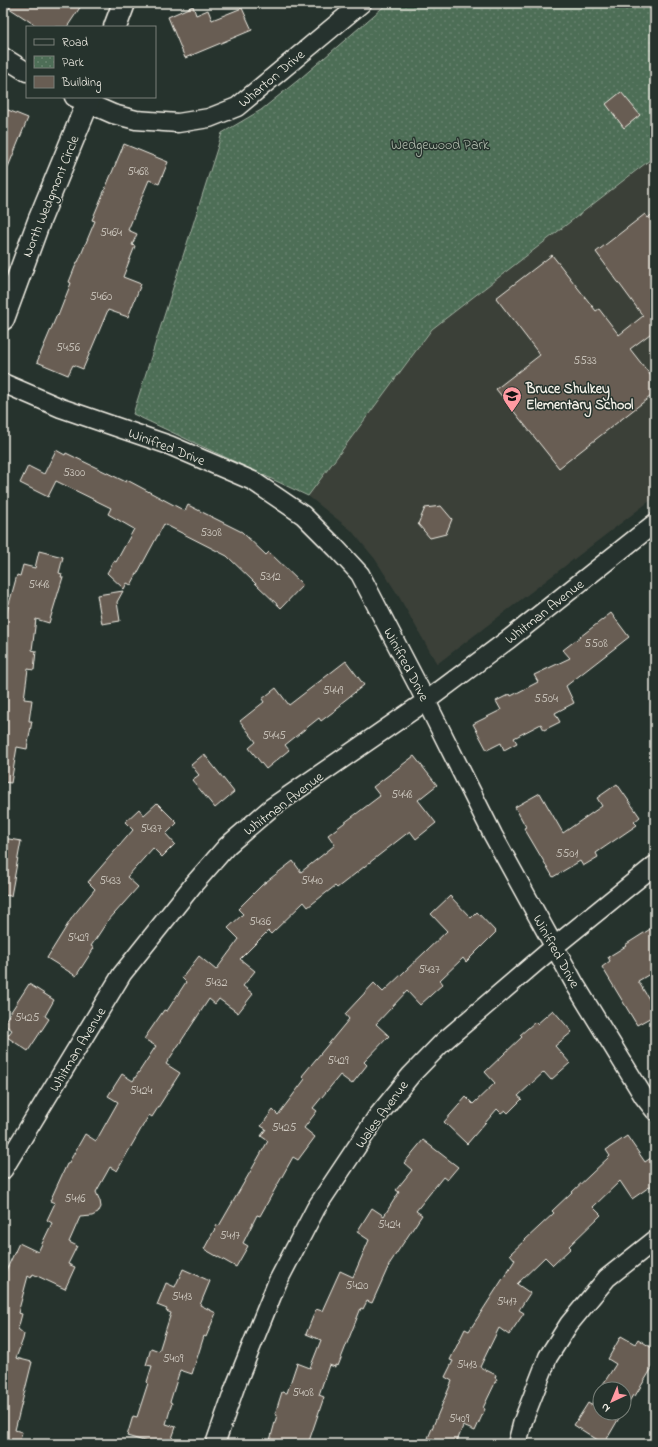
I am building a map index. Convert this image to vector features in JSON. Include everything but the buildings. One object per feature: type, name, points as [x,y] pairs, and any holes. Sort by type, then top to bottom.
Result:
[{"type":"street","points":[[115,26],[124,3]]},
{"type":"street","name":"Wharton Drive","points":[[84,99],[113,114],[136,120],[178,123],[209,118],[237,107],[362,3]]},
{"type":"street","points":[[3,57],[26,71]]},
{"type":"street","name":"North Wedgmont Circle","points":[[3,319],[84,99]]},
{"type":"street","name":"Winifred Drive","points":[[3,383],[61,408],[169,445],[253,481],[303,516],[360,574],[426,700],[493,835],[576,986],[644,1097],[655,1111]]},
{"type":"street","name":"Whitman Avenue","points":[[3,1170],[122,974],[193,885],[227,846],[271,808],[426,700],[509,639],[655,523]]},
{"type":"street","name":"Wales Avenue","points":[[215,1444],[235,1387],[277,1283],[316,1208],[376,1118],[411,1075],[443,1042],[555,946],[655,865]]},
{"type":"street","points":[[517,1444],[524,1421],[548,1358],[570,1324],[607,1278],[655,1240]]},
{"type":"shaded area","name":"Bruce Shulkey Elementary School","points":[[655,156],[655,497],[437,664],[398,595],[375,559],[351,530],[308,496],[432,329]]},
{"type":"green space","name":"Wedgewood Park","points":[[388,3],[655,3],[655,156],[432,329],[308,496],[133,414],[222,133],[261,110]]},
{"type":"place","name":"Bruce Shulkey Elementary School","points":[[512,413]]}]
